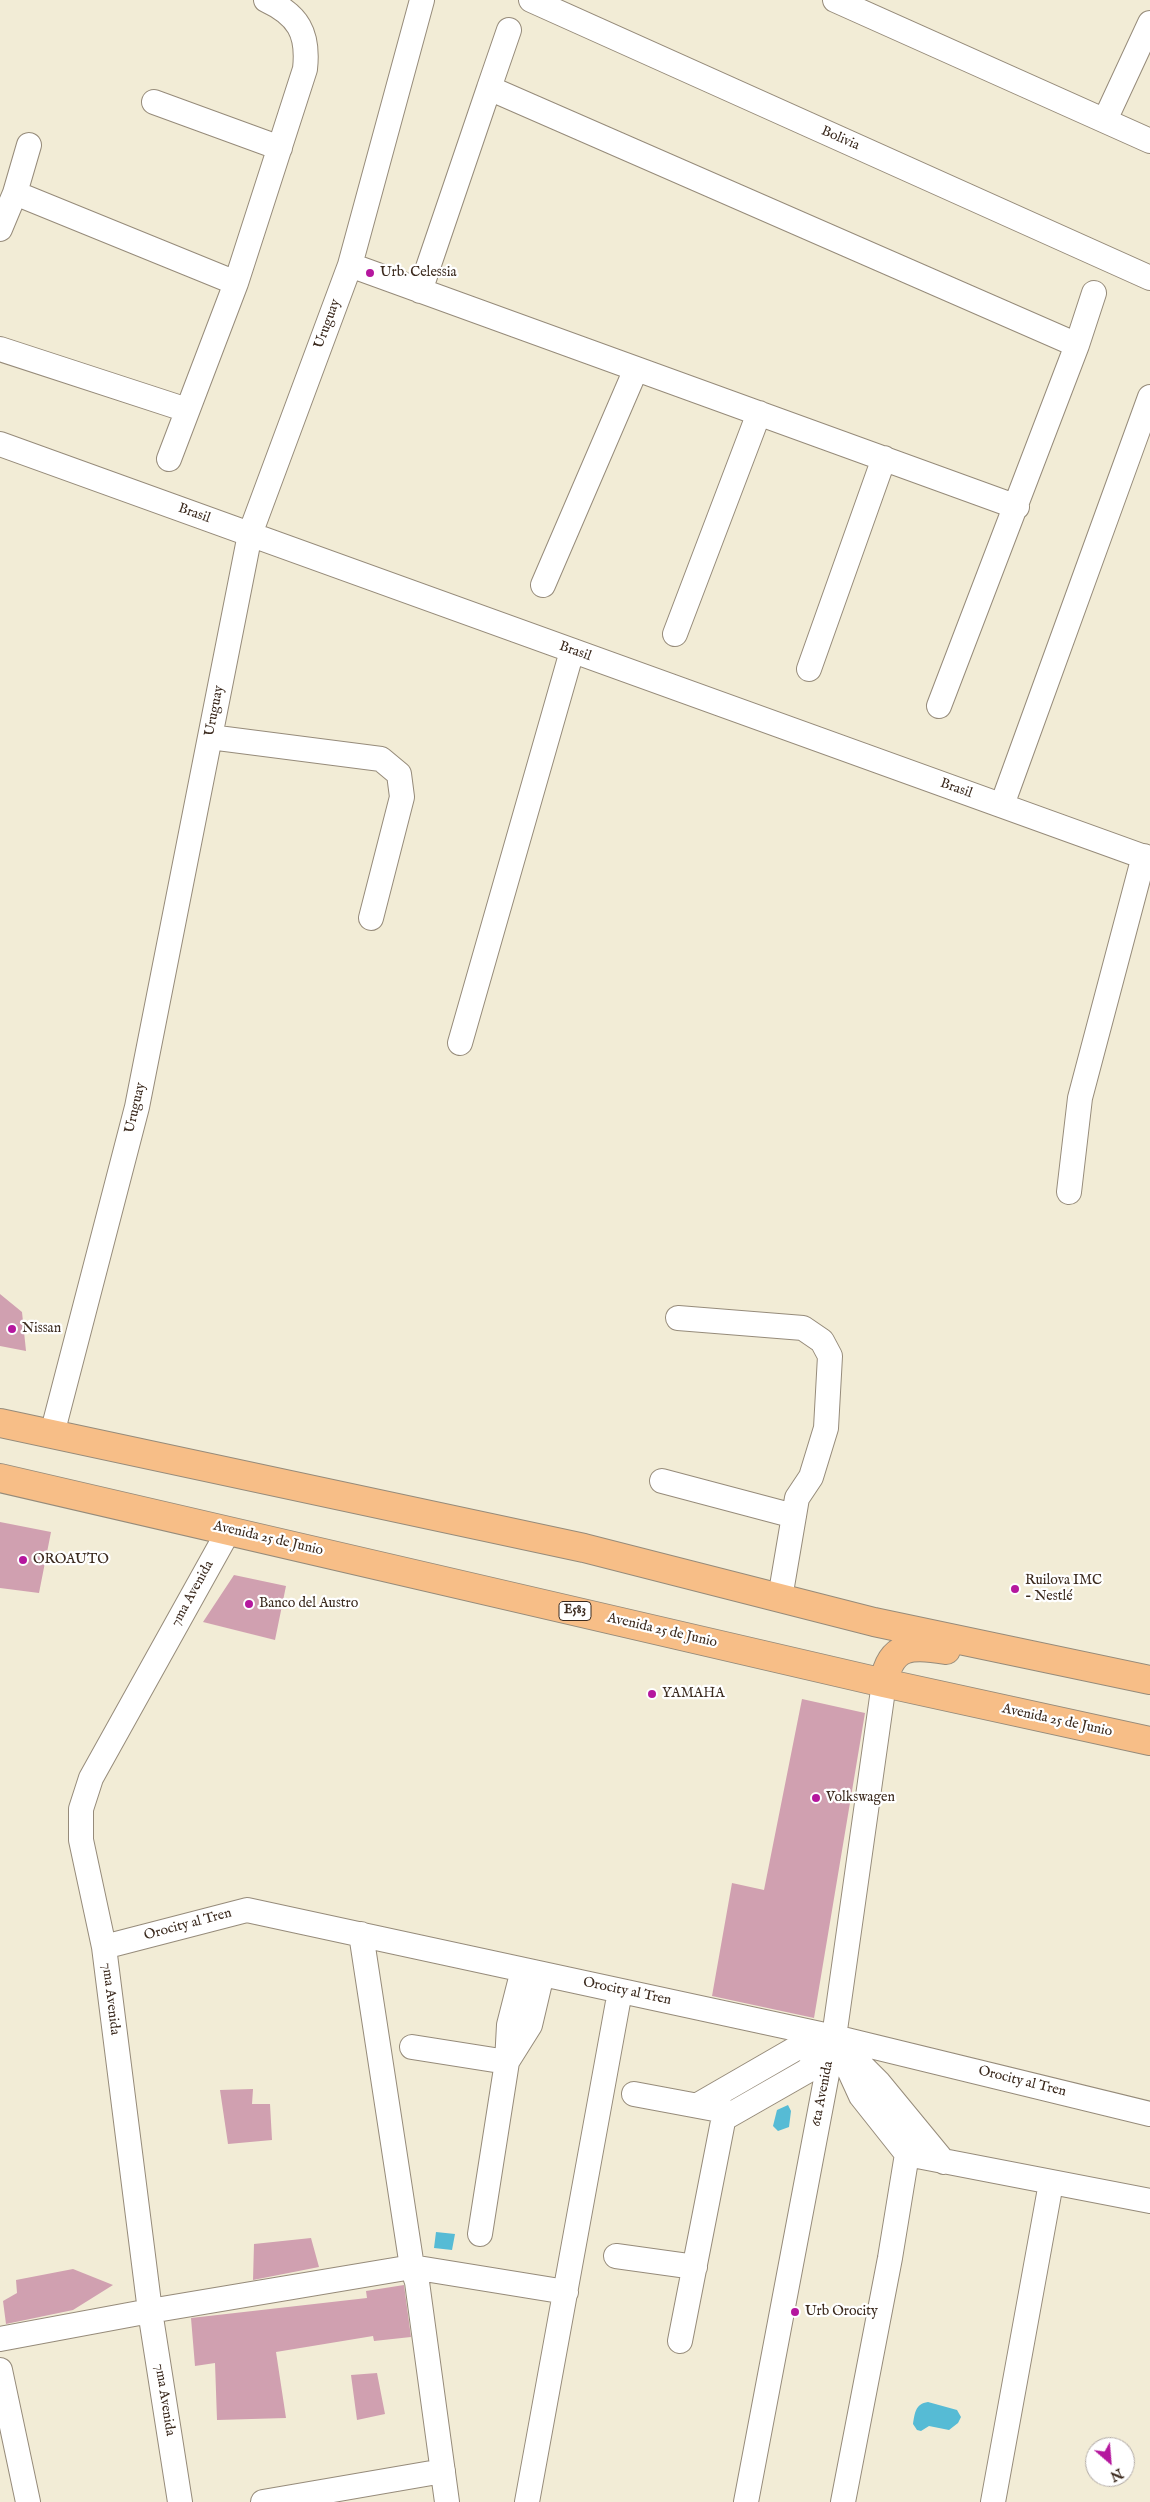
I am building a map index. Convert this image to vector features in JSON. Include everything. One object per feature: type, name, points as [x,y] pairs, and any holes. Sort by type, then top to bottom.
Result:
[{"type":"main road","points":[[0,1423],[584,1548],[874,1622],[1150,1680]]},
{"type":"main road","name":"Avenida 25 de Junio","points":[[0,1478],[884,1683],[1150,1741]]},
{"type":"main road","points":[[884,1683],[886,1667],[892,1657],[897,1652],[919,1647],[1044,1666],[1088,1667]]},
{"type":"street","points":[[169,459],[236,283],[305,69],[307,50],[302,29],[288,12],[266,0]]},
{"type":"street","name":"Uruguay","points":[[52,1434],[137,1107],[250,534],[350,266],[422,0]]},
{"type":"street","name":"Bolivia","points":[[531,0],[1150,278]]},
{"type":"street","points":[[835,0],[1150,141]]},
{"type":"street","points":[[1105,120],[1150,23]]},
{"type":"street","points":[[420,291],[509,30]]},
{"type":"street","points":[[489,88],[1077,345]]},
{"type":"street","points":[[154,102],[280,148]]},
{"type":"street","points":[[0,229],[16,193],[29,145]]},
{"type":"street","points":[[16,193],[236,283]]},
{"type":"street","points":[[350,266],[1017,507]]},
{"type":"street","points":[[939,706],[1017,507],[1077,345],[1094,293]]},
{"type":"street","points":[[0,349],[187,410]]},
{"type":"street","points":[[543,585],[636,369]]},
{"type":"street","points":[[1002,805],[1150,396]]},
{"type":"street","points":[[675,634],[759,413]]},
{"type":"street","name":"Brasil","points":[[0,444],[1147,858]]},
{"type":"street","points":[[809,669],[884,458]]},
{"type":"street","points":[[460,1043],[572,651]]},
{"type":"street","points":[[210,737],[380,759],[399,774],[402,798],[371,918]]},
{"type":"street","points":[[1070,1192],[1080,1098],[1147,858]]},
{"type":"street","points":[[678,1318],[803,1328],[822,1341],[830,1356],[826,1428],[811,1477],[797,1498],[780,1598]]},
{"type":"street","points":[[662,1482],[794,1516]]},
{"type":"street","name":"7ma Avenida","points":[[180,2502],[150,2311],[104,1947],[81,1840],[81,1809],[91,1778],[228,1530]]},
{"type":"street","name":"6ta Avenida","points":[[746,2502],[834,2037],[884,1683]]},
{"type":"street","name":"Orocity al Tren","points":[[104,1947],[247,1910],[834,2037],[1150,2114]]},
{"type":"street","points":[[361,1934],[412,2266],[417,2282],[447,2502]]},
{"type":"street","points":[[480,2234],[507,2062],[530,2025],[533,1972]]},
{"type":"street","points":[[527,2502],[620,1991]]},
{"type":"street","points":[[698,2105],[795,2049],[834,2037]]},
{"type":"street","points":[[724,2119],[807,2071],[834,2037]]},
{"type":"street","points":[[834,2037],[861,2096],[907,2154],[1150,2202]]},
{"type":"street","points":[[834,2037],[879,2083],[944,2162]]},
{"type":"street","points":[[412,2047],[507,2062]]},
{"type":"street","points":[[634,2094],[725,2111],[680,2341]]},
{"type":"street","points":[[844,2502],[890,2258],[907,2154]]},
{"type":"street","points":[[993,2502],[1052,2183]]},
{"type":"street","points":[[616,2256],[695,2267]]},
{"type":"street","points":[[0,2339],[412,2266],[566,2292]]},
{"type":"street","points":[[0,2370],[28,2502]]},
{"type":"street","points":[[263,2502],[443,2471]]},
{"type":"water","points":[[788,2105],[791,2111],[789,2127],[778,2131],[773,2126],[777,2110]]},
{"type":"water","points":[[436,2232],[455,2234],[452,2250],[434,2248]]},
{"type":"water","points":[[928,2402],[957,2410],[961,2417],[958,2423],[949,2430],[929,2426],[921,2431],[917,2430],[913,2424],[916,2410],[920,2405]]},
{"type":"building","name":"Nissan","points":[[0,1294],[22,1312],[26,1351],[0,1346]]},
{"type":"building","name":"OROAUTO","points":[[0,1522],[51,1532],[39,1593],[0,1588]]},
{"type":"building","name":"Banco del Austro","points":[[234,1575],[286,1586],[275,1640],[203,1622]]},
{"type":"building","name":"Volkswagen","points":[[802,1699],[865,1713],[814,2018],[712,1996],[732,1883],[764,1890]]},
{"type":"building","points":[[253,2089],[252,2104],[270,2104],[272,2140],[228,2144],[220,2090]]},
{"type":"building","points":[[311,2238],[319,2267],[253,2280],[254,2244]]},
{"type":"building","points":[[73,2269],[113,2285],[73,2310],[6,2324],[3,2301],[17,2293],[16,2280]]},
{"type":"building","points":[[404,2285],[411,2337],[374,2341],[373,2336],[276,2352],[286,2418],[217,2420],[215,2363],[195,2366],[191,2318],[367,2298],[366,2291]]},
{"type":"building","points":[[377,2373],[385,2414],[357,2420],[351,2375]]},
{"type":"place","name":"Urb. Celessia","points":[[370,273]]},
{"type":"place","name":"Nissan","points":[[12,1329]]},
{"type":"place","name":"OROAUTO","points":[[23,1560]]},
{"type":"place","name":"Ruilova IMC - Nestlé","points":[[1015,1589]]},
{"type":"place","name":"Banco del Austro","points":[[249,1604]]},
{"type":"place","name":"YAMAHA","points":[[652,1694]]},
{"type":"place","name":"Volkswagen","points":[[816,1798]]},
{"type":"place","name":"Urb Orocity","points":[[795,2312]]}]
